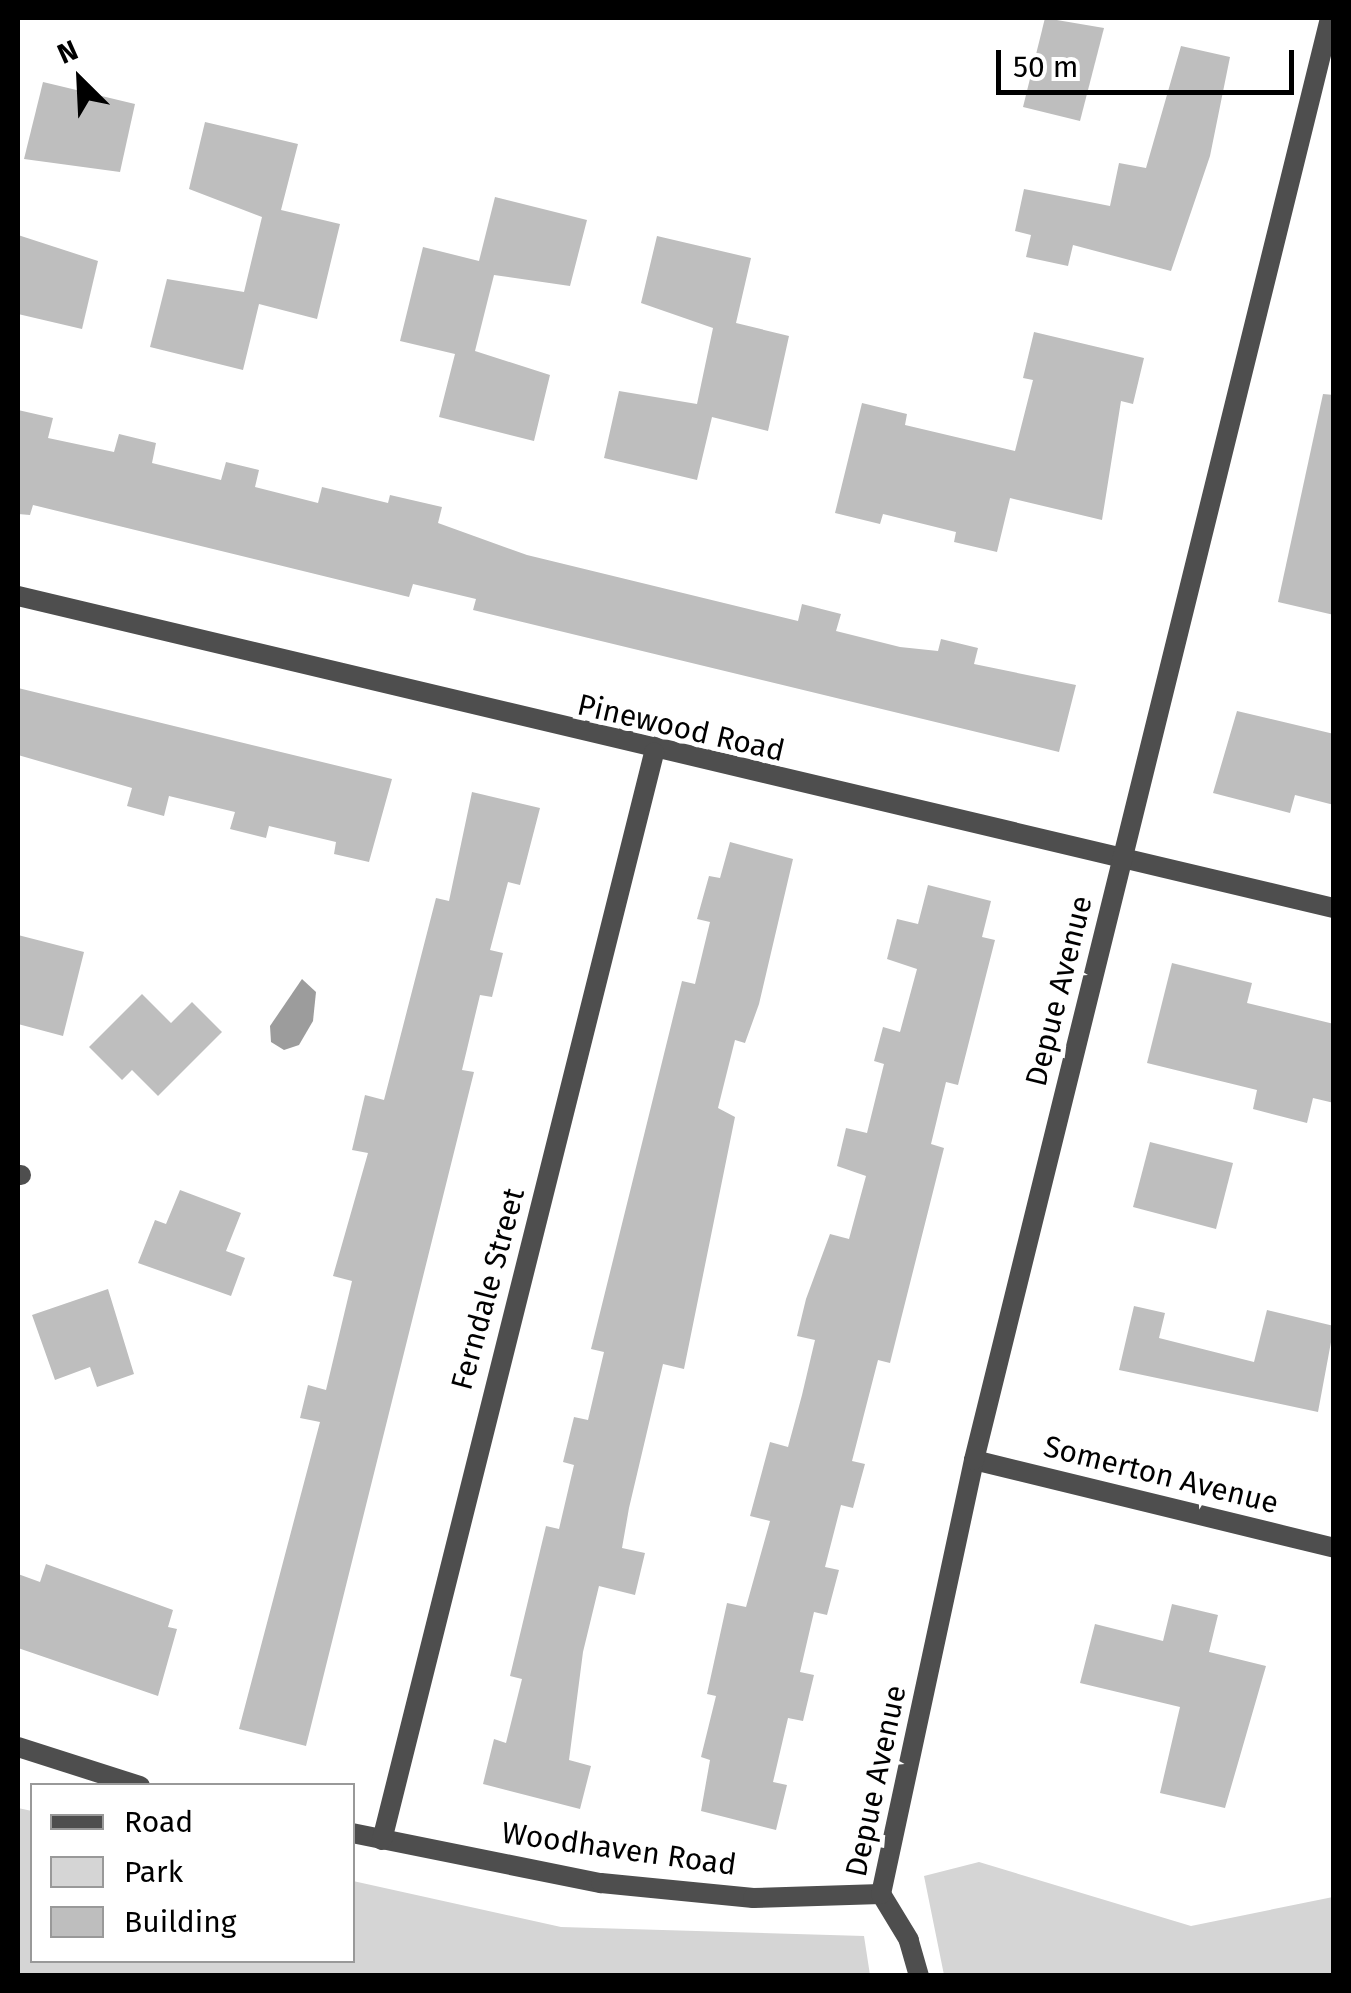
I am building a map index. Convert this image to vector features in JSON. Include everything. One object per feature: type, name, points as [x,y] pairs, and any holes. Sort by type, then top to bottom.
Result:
[{"type":"street","name":"Depue Avenue","points":[[919,1976],[909,1940],[880,1894],[974,1460],[1330,18]]},
{"type":"street","name":"Pinewood Road","points":[[18,596],[654,753],[1334,908]]},
{"type":"street","name":"Ferndale Street","points":[[382,1840],[654,753]]},
{"type":"street","name":"Somerton Avenue","points":[[974,1460],[1334,1548]]},
{"type":"street","points":[[18,1747],[131,1783]]},
{"type":"street","name":"Woodhaven Road","points":[[355,1834],[601,1883],[753,1898],[880,1894]]},
{"type":"green space","points":[[18,1808],[30,1811],[30,1963],[355,1963],[355,1881],[561,1927],[864,1936],[870,1975],[18,1975]]},
{"type":"green space","points":[[979,1862],[1191,1926],[1333,1897],[1333,1975],[944,1975],[924,1876]]},
{"type":"shaded area","points":[[302,979],[316,992],[313,1021],[299,1045],[284,1050],[271,1042],[270,1026]]},
{"type":"building","points":[[1045,18],[1104,28],[1080,121],[1023,107]]},
{"type":"building","points":[[1181,46],[1230,57],[1210,156],[1171,271],[1073,245],[1068,266],[1026,257],[1031,235],[1015,231],[1024,189],[1110,206],[1119,163],[1146,168]]},
{"type":"building","points":[[43,82],[135,104],[120,172],[24,159]]},
{"type":"building","points":[[205,122],[298,144],[281,210],[340,224],[317,319],[259,304],[243,370],[150,347],[167,279],[244,292],[262,217],[189,189]]},
{"type":"building","points":[[495,197],[587,220],[570,286],[494,275],[475,351],[550,375],[534,441],[439,417],[455,354],[400,341],[423,247],[479,261]]},
{"type":"building","points":[[18,235],[98,261],[82,329],[18,314]]},
{"type":"building","points":[[657,236],[751,258],[736,323],[789,336],[768,431],[712,417],[697,480],[604,458],[619,391],[697,404],[713,328],[641,303]]},
{"type":"building","points":[[1034,332],[1144,358],[1133,404],[1121,401],[1102,520],[1010,498],[997,552],[954,542],[956,532],[883,514],[880,524],[835,513],[862,403],[907,414],[905,425],[1015,451],[1033,380],[1023,378]]},
{"type":"building","points":[[1323,394],[1334,395],[1334,615],[1278,602]]},
{"type":"building","points":[[18,410],[53,418],[48,438],[114,452],[119,434],[156,443],[152,463],[221,480],[226,462],[259,470],[255,487],[318,503],[322,487],[388,503],[390,495],[442,507],[438,523],[527,555],[798,621],[802,604],[841,614],[836,631],[900,647],[938,651],[941,639],[978,648],[974,664],[1076,685],[1059,752],[473,610],[476,599],[413,584],[409,597],[33,505],[30,515],[18,514]]},
{"type":"building","points":[[18,688],[392,779],[369,862],[334,854],[336,842],[269,826],[266,838],[230,829],[235,812],[169,796],[164,816],[127,806],[132,788],[18,755]]},
{"type":"building","points":[[1237,711],[1334,734],[1334,805],[1295,795],[1290,813],[1213,793]]},
{"type":"building","points":[[472,792],[540,808],[520,885],[508,882],[490,950],[503,953],[492,997],[480,995],[462,1070],[474,1072],[306,1746],[239,1729],[320,1422],[300,1418],[308,1385],[326,1390],[352,1281],[333,1276],[368,1153],[352,1150],[365,1095],[384,1100],[436,898],[449,901]]},
{"type":"building","points":[[730,842],[793,859],[759,1004],[745,1043],[735,1040],[718,1108],[735,1117],[684,1369],[663,1364],[629,1508],[622,1548],[645,1553],[635,1595],[599,1586],[583,1652],[569,1760],[591,1766],[580,1809],[483,1784],[494,1739],[506,1743],[522,1679],[510,1676],[546,1526],[559,1529],[574,1465],[563,1462],[574,1417],[588,1420],[604,1352],[591,1349],[682,981],[695,984],[710,922],[697,919],[709,876],[720,878]]},
{"type":"building","points":[[928,885],[991,901],[982,937],[995,940],[958,1085],[946,1082],[931,1144],[944,1148],[890,1363],[878,1360],[852,1461],[865,1464],[853,1508],[841,1505],[825,1567],[839,1570],[827,1615],[814,1612],[800,1672],[814,1675],[803,1721],[788,1718],[773,1782],[787,1785],[776,1830],[701,1811],[710,1760],[701,1757],[716,1696],[707,1694],[727,1603],[746,1607],[770,1521],[750,1516],[770,1442],[788,1447],[802,1395],[815,1340],[797,1336],[806,1299],[830,1234],[849,1239],[866,1176],[837,1166],[846,1128],[867,1133],[884,1064],[874,1061],[883,1027],[900,1032],[917,969],[887,959],[897,919],[918,924]]},
{"type":"building","points":[[18,935],[84,952],[63,1036],[18,1024]]},
{"type":"building","points":[[1172,963],[1252,983],[1247,1003],[1334,1024],[1334,1103],[1313,1098],[1307,1123],[1253,1109],[1257,1090],[1147,1063]]},
{"type":"building","points":[[142,994],[171,1023],[192,1002],[222,1032],[158,1096],[132,1070],[122,1080],[89,1047]]},
{"type":"building","points":[[1150,1142],[1233,1163],[1216,1229],[1133,1207]]},
{"type":"building","points":[[180,1190],[241,1213],[226,1251],[245,1258],[231,1296],[138,1263],[155,1220],[166,1224]]},
{"type":"building","points":[[108,1289],[134,1374],[97,1387],[90,1367],[55,1380],[32,1315]]},
{"type":"building","points":[[1134,1306],[1165,1313],[1159,1338],[1254,1362],[1267,1310],[1334,1326],[1318,1412],[1119,1370]]},
{"type":"building","points":[[46,1564],[173,1610],[168,1627],[177,1629],[158,1696],[18,1648],[18,1574],[40,1582]]},
{"type":"building","points":[[1172,1604],[1218,1615],[1209,1652],[1266,1666],[1225,1808],[1160,1793],[1180,1707],[1080,1683],[1095,1624],[1163,1641]]}]
